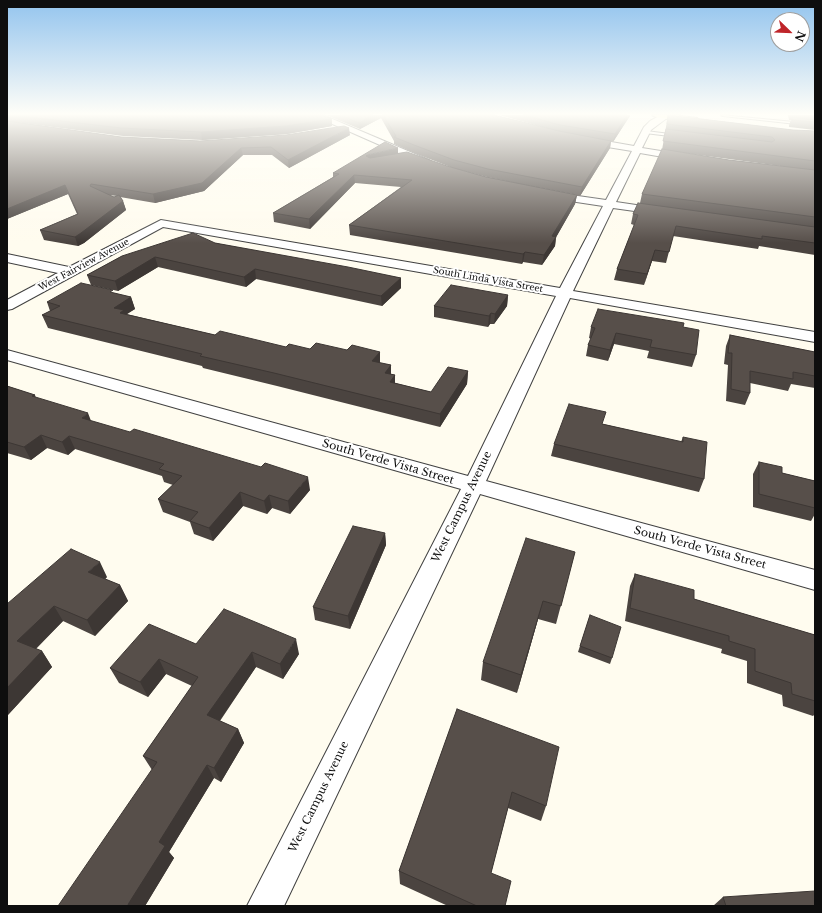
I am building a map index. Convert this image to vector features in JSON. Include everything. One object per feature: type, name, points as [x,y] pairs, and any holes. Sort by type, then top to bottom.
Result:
[{"type":"street","points":[[409,158],[437,166]]},
{"type":"street","name":"West Campus Avenue","points":[[265,906],[473,486],[565,293],[610,205],[636,158]]},
{"type":"street","points":[[538,193],[677,214]]},
{"type":"street","name":"South Linda Vista Street","points":[[162,223],[815,337]]},
{"type":"street","name":"West Fairview Avenue","points":[[7,306],[162,223]]},
{"type":"street","points":[[7,258],[71,272]]},
{"type":"street","name":"South Verde Vista Street","points":[[7,355],[815,580]]},
{"type":"building","points":[[7,158],[230,158],[202,183],[153,194],[91,184],[90,186],[114,197],[119,195],[123,201],[75,237],[40,230],[78,214],[65,185],[7,209]]},
{"type":"building","points":[[359,158],[423,158],[486,177],[577,195],[552,236],[556,237],[544,255],[525,252],[523,254],[349,225],[412,180],[354,175],[309,219],[273,213],[339,174],[333,173]]},
{"type":"building","points":[[448,158],[601,158],[582,187],[488,169]]},
{"type":"building","points":[[658,158],[714,158],[815,170],[815,217],[642,194]]},
{"type":"building","points":[[789,158],[815,158],[815,161]]},
{"type":"building","points":[[638,203],[815,227],[815,243],[762,236],[762,239],[676,226],[669,252],[655,250],[647,274],[617,269],[638,215],[633,214]]},
{"type":"building","points":[[193,233],[215,243],[401,278],[381,296],[255,269],[244,277],[155,257],[115,281],[87,275],[122,256]]},
{"type":"building","points":[[81,283],[113,290],[110,292],[131,297],[114,308],[124,310],[120,313],[215,335],[220,331],[286,347],[289,344],[310,349],[316,343],[347,350],[352,345],[380,352],[372,361],[391,365],[385,373],[395,375],[390,382],[431,392],[448,367],[468,371],[440,414],[200,356],[202,354],[42,315],[60,306],[47,302]]},
{"type":"building","points":[[451,285],[508,295],[495,314],[491,313],[489,316],[434,306]]},
{"type":"building","points":[[598,309],[684,323],[683,327],[699,330],[696,355],[650,347],[652,340],[616,333],[610,350],[588,345],[595,328],[591,327]]},
{"type":"building","points":[[730,335],[815,352],[815,376],[793,372],[793,379],[750,371],[750,393],[731,389],[732,353],[728,353]]},
{"type":"building","points":[[7,386],[35,395],[32,396],[88,413],[82,418],[130,432],[134,429],[261,467],[265,463],[308,477],[288,501],[269,495],[264,501],[240,492],[209,528],[190,521],[198,512],[158,499],[182,476],[159,469],[164,464],[69,436],[62,442],[41,435],[24,447],[7,442]]},
{"type":"building","points":[[569,404],[606,412],[602,424],[683,442],[683,437],[707,442],[704,479],[554,444]]},
{"type":"building","points":[[759,462],[782,467],[782,473],[815,481],[815,508],[759,494]]},
{"type":"building","points":[[353,526],[385,533],[348,616],[313,607]]},
{"type":"building","points":[[526,538],[575,552],[561,606],[543,601],[521,675],[483,662]]},
{"type":"building","points":[[71,549],[100,562],[88,572],[120,585],[87,620],[54,606],[17,641],[42,651],[7,688],[7,604]]},
{"type":"building","points":[[635,574],[694,590],[694,599],[815,635],[815,701],[792,694],[791,683],[755,671],[755,649],[729,641],[729,636],[630,608]]},
{"type":"building","points":[[224,609],[296,639],[280,664],[252,652],[207,715],[238,729],[214,768],[207,765],[159,842],[165,846],[127,906],[58,906],[157,762],[143,756],[198,677],[159,659],[140,682],[110,668],[149,624],[196,644]]},
{"type":"building","points":[[590,615],[621,627],[612,658],[580,646]]},
{"type":"building","points":[[457,709],[559,747],[546,806],[512,792],[491,873],[511,881],[505,906],[477,906],[399,871]]},
{"type":"building","points":[[815,891],[815,906],[726,906],[723,897]]}]
